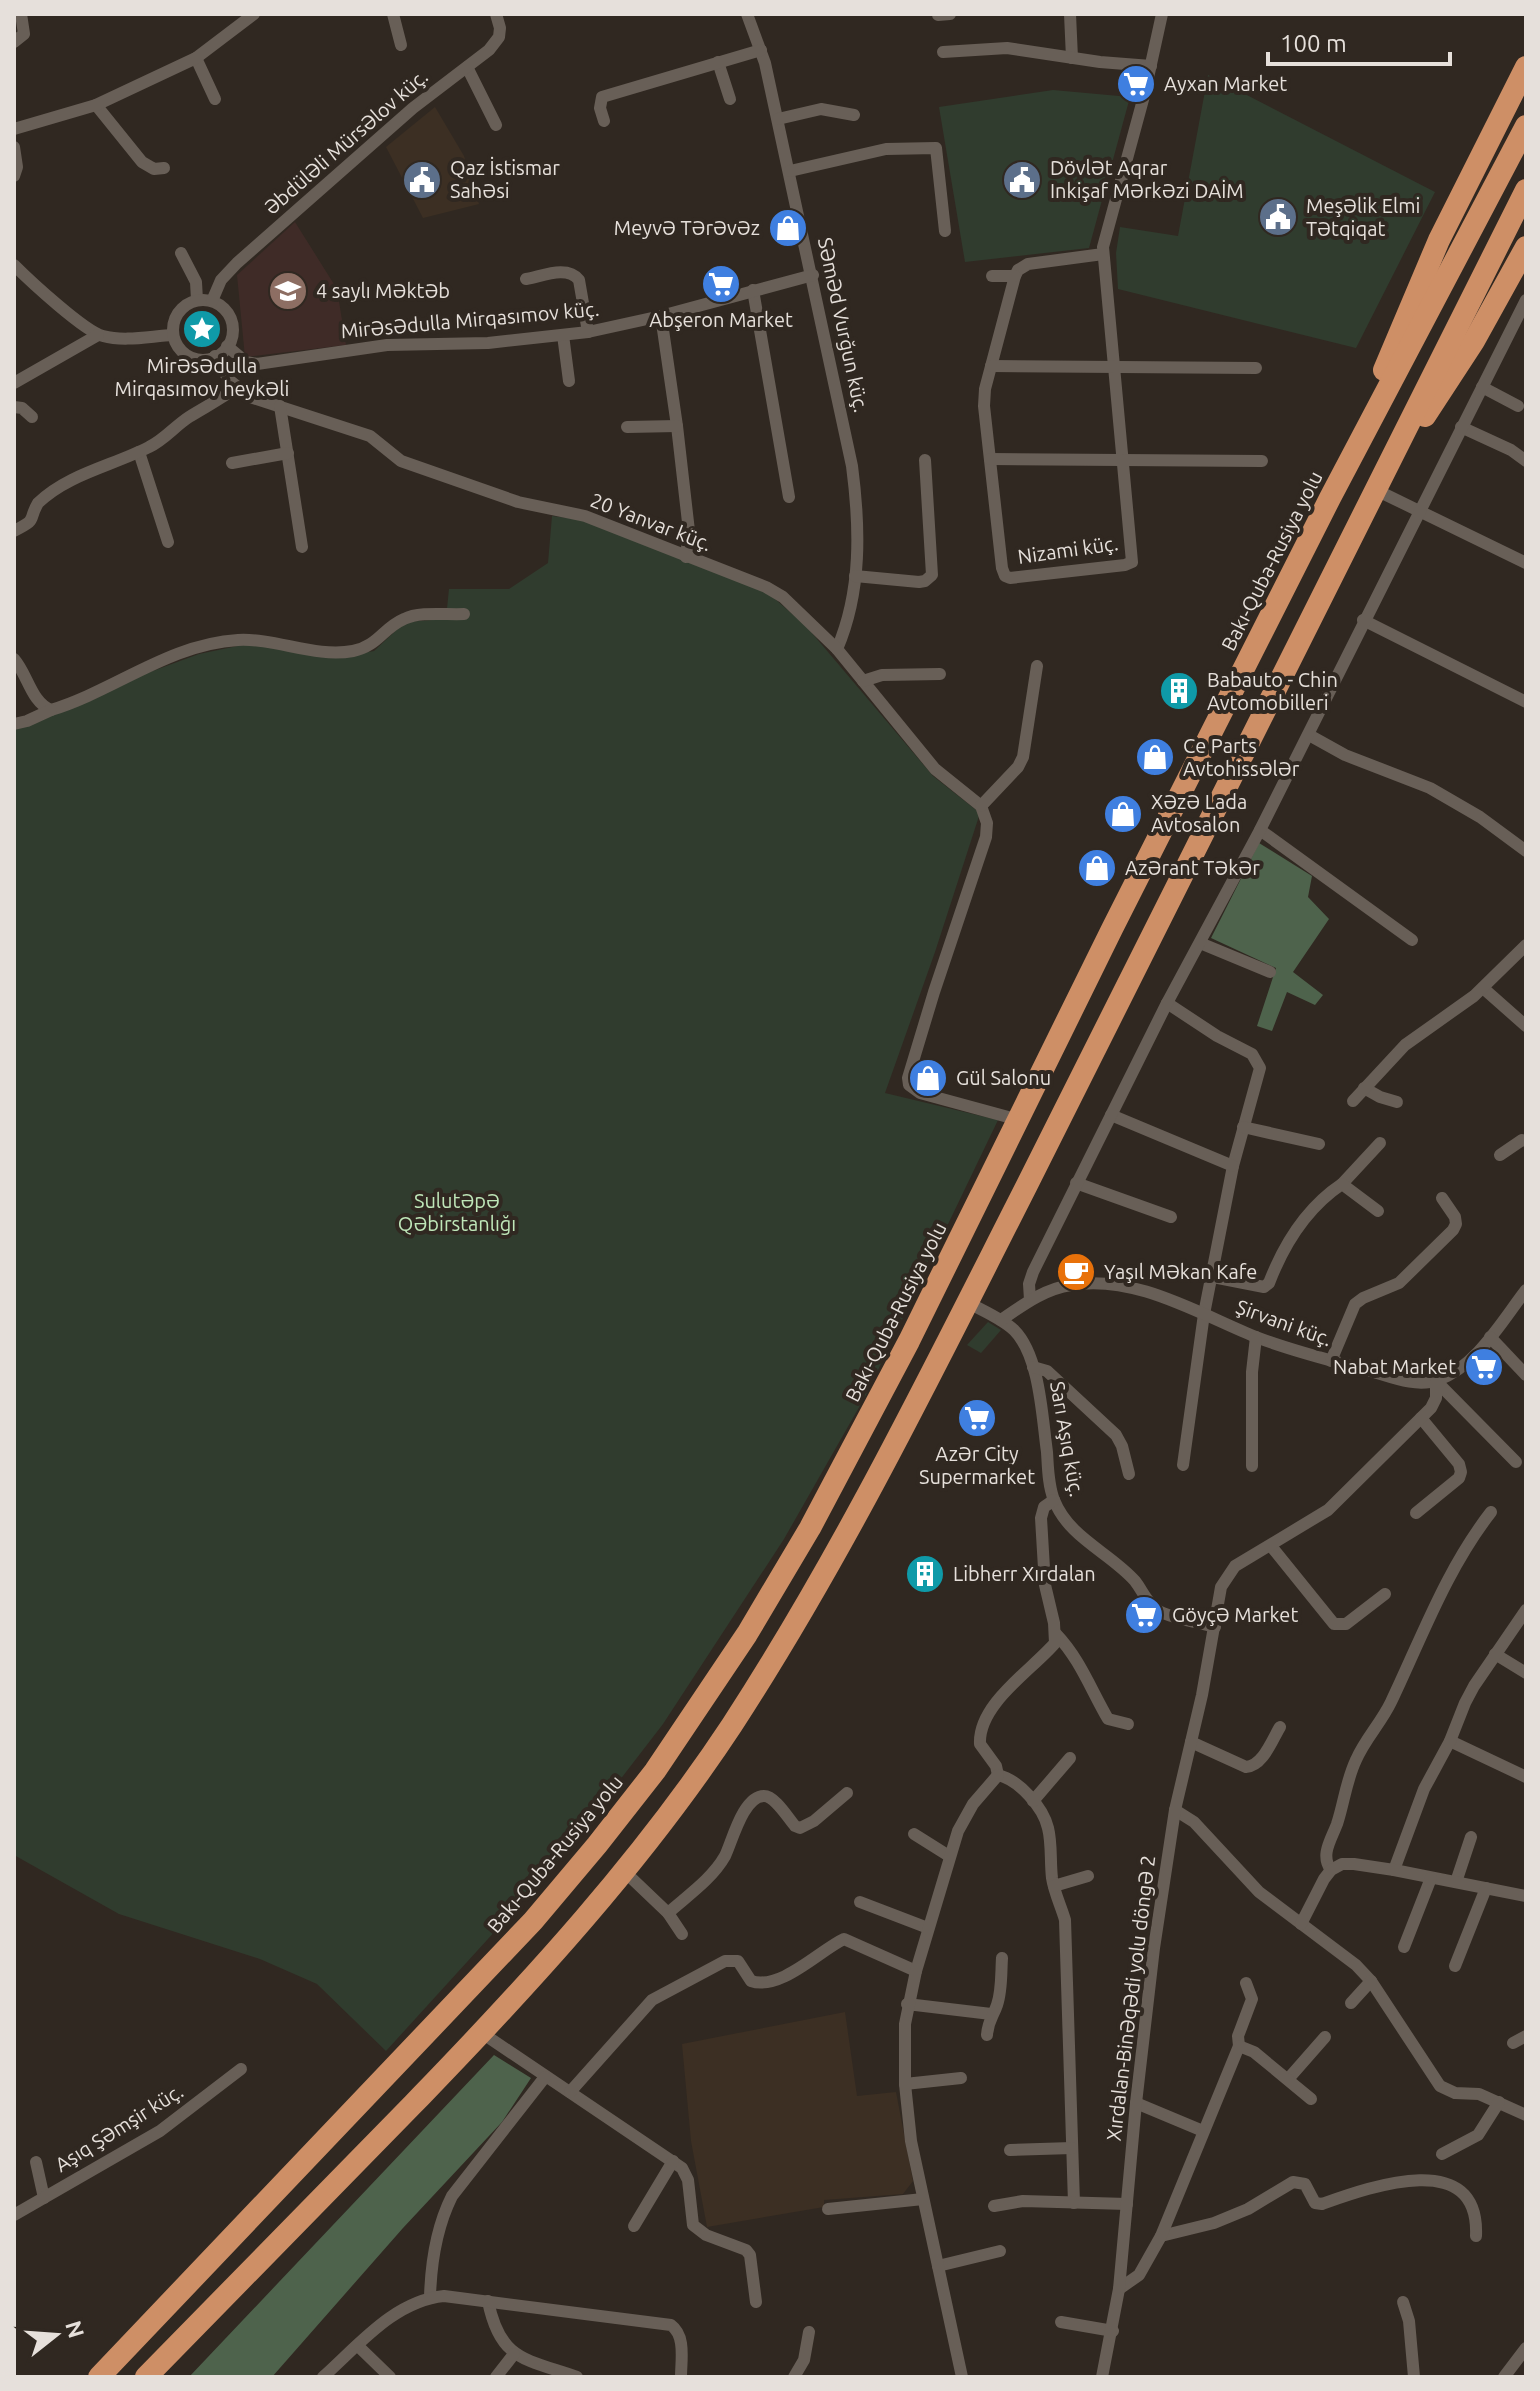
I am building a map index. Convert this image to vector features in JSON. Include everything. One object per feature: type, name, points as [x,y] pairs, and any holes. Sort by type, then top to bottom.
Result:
[{"type":"highway","points":[[1343,473],[1417,289],[1526,67]]},
{"type":"highway","name":"Bakı-Quba-Rusiya yolu","points":[[99,2377],[533,1921],[655,1771],[739,1646],[810,1528],[909,1341],[1112,929],[1343,473],[1526,126]]},
{"type":"highway","points":[[146,2377],[482,2033],[625,1872],[731,1726],[893,1447],[1526,190]]},
{"type":"highway","points":[[1376,490],[1466,355],[1526,247]]},
{"type":"street","points":[[14,42],[24,34],[21,14]]},
{"type":"street","points":[[14,129],[96,105],[196,58],[254,14]]},
{"type":"street","points":[[393,14],[401,45]]},
{"type":"street","name":"Əbdüləli Mürsəlov küç.","points":[[212,301],[221,280],[237,263],[413,108],[496,43],[500,28],[496,14]]},
{"type":"street","name":"Səməd Vurğun küç.","points":[[747,14],[761,50],[778,119],[852,466],[859,531],[855,576],[837,649]]},
{"type":"street","points":[[938,15],[950,14]]},
{"type":"street","points":[[1070,14],[1072,58]]},
{"type":"street","name":"Nizami küç.","points":[[1015,276],[985,389],[984,406],[1005,576],[1010,578],[1125,565],[1132,562],[1103,254],[1162,14]]},
{"type":"street","points":[[943,52],[1007,48],[1151,66]]},
{"type":"street","points":[[604,121],[600,108],[602,97],[761,50]]},
{"type":"street","points":[[196,58],[215,99]]},
{"type":"street","points":[[718,62],[730,99]]},
{"type":"street","points":[[467,67],[496,125]]},
{"type":"street","points":[[96,105],[142,162],[154,169],[164,168]]},
{"type":"street","points":[[778,119],[821,109],[854,115]]},
{"type":"street","points":[[14,147],[17,167],[14,176]]},
{"type":"street","points":[[790,171],[898,147],[936,148],[945,231]]},
{"type":"street","points":[[181,253],[196,282],[197,300]]},
{"type":"street","points":[[992,276],[1015,276],[1028,264],[1103,254]]},
{"type":"street","points":[[14,265],[98,335],[122,338],[173,335]]},
{"type":"street","points":[[526,279],[566,271],[574,274],[579,280],[588,332]]},
{"type":"street","name":"Mirəsədulla Mirqasımov küç.","points":[[227,346],[246,362],[257,364],[387,345],[488,343],[588,332],[661,316],[813,275]]},
{"type":"street","points":[[753,290],[789,497]]},
{"type":"street","points":[[197,300],[212,301],[229,317],[232,332],[227,346],[215,356],[193,358],[180,349],[173,335],[173,327],[183,307],[197,300]]},
{"type":"street","points":[[1030,1300],[1029,1284],[1033,1272],[1076,1183],[1309,735],[1363,620],[1526,300]]},
{"type":"street","points":[[661,316],[689,531],[686,557]]},
{"type":"street","points":[[14,383],[98,335]]},
{"type":"street","points":[[563,335],[569,381]]},
{"type":"street","name":"20 Yanvar küç.","points":[[215,356],[223,372],[255,400],[370,436],[401,461],[518,502],[585,516],[775,591],[837,649],[928,762],[981,806]]},
{"type":"street","points":[[991,366],[1256,368]]},
{"type":"street","points":[[14,531],[29,523],[35,516],[38,503],[57,488],[153,445],[189,417],[237,387]]},
{"type":"street","points":[[1482,387],[1518,406]]},
{"type":"street","points":[[280,406],[302,547]]},
{"type":"street","points":[[14,407],[22,408],[32,417]]},
{"type":"street","points":[[627,427],[677,426]]},
{"type":"street","points":[[1461,427],[1511,450],[1526,461]]},
{"type":"street","points":[[139,452],[168,542]]},
{"type":"street","points":[[232,463],[288,453]]},
{"type":"street","points":[[990,459],[1262,461]]},
{"type":"street","points":[[855,576],[919,582],[932,575],[925,460]]},
{"type":"street","points":[[1376,490],[1526,563]]},
{"type":"street","points":[[14,724],[96,692],[155,663],[211,645],[257,640],[342,652],[377,642],[407,617],[464,614]]},
{"type":"street","points":[[1363,620],[1526,702]]},
{"type":"street","points":[[14,659],[24,672],[37,701],[51,710]]},
{"type":"street","points":[[1019,1120],[920,1093],[909,1085],[909,1070],[988,831],[986,814],[981,806],[1018,767],[1023,757],[1037,666]]},
{"type":"street","points":[[863,681],[882,675],[940,674]]},
{"type":"street","points":[[1309,735],[1345,755],[1430,788],[1480,817],[1526,851]]},
{"type":"street","points":[[1260,830],[1412,940]]},
{"type":"street","points":[[1200,943],[1270,972]]},
{"type":"street","points":[[1353,1101],[1405,1045],[1483,988],[1526,945]]},
{"type":"street","points":[[1483,988],[1526,1026]]},
{"type":"street","points":[[1167,1003],[1217,1036],[1252,1054],[1258,1060],[1260,1077],[1233,1166],[1204,1314],[1183,1465]]},
{"type":"street","points":[[1364,1088],[1397,1102]]},
{"type":"street","points":[[1111,1115],[1233,1166]]},
{"type":"street","points":[[1243,1127],[1319,1144]]},
{"type":"street","points":[[1500,1155],[1522,1140],[1526,1141]]},
{"type":"street","points":[[1213,1277],[1264,1287],[1301,1222],[1380,1143]]},
{"type":"street","points":[[1076,1183],[1171,1217]]},
{"type":"street","points":[[1342,1184],[1378,1211]]},
{"type":"street","points":[[1331,1361],[1355,1304],[1399,1283],[1453,1230],[1455,1217],[1442,1198]]},
{"type":"street","name":"Şirvani küç.","points":[[1001,1320],[1030,1300],[1059,1288],[1088,1283],[1147,1292],[1256,1337],[1331,1361],[1415,1383],[1436,1381]]},
{"type":"street","points":[[1436,1381],[1470,1359],[1526,1290]]},
{"type":"street","name":"Sarı Aşıq küç.","points":[[967,1302],[1001,1320],[1025,1344],[1033,1367],[1054,1500],[1069,1524],[1135,1582],[1157,1610],[1215,1627]]},
{"type":"street","points":[[1252,1466],[1252,1372],[1256,1337]]},
{"type":"street","points":[[1490,1337],[1526,1375]]},
{"type":"street","points":[[1033,1367],[1047,1371],[1116,1435],[1129,1474]]},
{"type":"street","points":[[1416,1513],[1459,1478],[1461,1472],[1459,1464],[1421,1418],[1435,1402],[1436,1381]]},
{"type":"street","points":[[1436,1381],[1516,1462]]},
{"type":"street","name":"Xırdalan-Binəqədi yolu döngə 2","points":[[1102,2377],[1119,2289],[1154,1948],[1175,1810],[1221,1587],[1229,1571],[1328,1510],[1421,1418]]},
{"type":"street","points":[[998,1775],[996,1766],[980,1744],[983,1727],[1012,1684],[1055,1643],[1056,1634],[1045,1585],[1041,1518],[1044,1507],[1054,1500]]},
{"type":"street","points":[[1331,1870],[1325,1854],[1357,1757],[1390,1706],[1451,1570],[1491,1512]]},
{"type":"street","points":[[1271,1546],[1334,1624],[1346,1624],[1385,1594]]},
{"type":"street","points":[[1394,1870],[1424,1789],[1450,1741],[1474,1686],[1526,1610]]},
{"type":"street","points":[[1056,1634],[1087,1676],[1091,1693],[1108,1719],[1128,1724]]},
{"type":"street","points":[[1495,1654],[1526,1673]]},
{"type":"street","points":[[1191,1742],[1246,1767],[1253,1766],[1280,1727]]},
{"type":"street","points":[[1450,1741],[1526,1777]]},
{"type":"street","points":[[1033,1801],[1070,1758]]},
{"type":"street","points":[[998,1775],[1011,1779],[1033,1801],[1048,1828],[1054,1886],[1065,1920],[1074,2203]]},
{"type":"street","points":[[962,2377],[911,2141],[905,2084],[905,2024],[907,2004],[928,1928],[962,1821],[998,1775]]},
{"type":"street","points":[[668,1913],[714,1871],[725,1856],[736,1826],[757,1799],[770,1797],[800,1828],[814,1821],[847,1793]]},
{"type":"street","points":[[1175,1810],[1194,1822],[1259,1892],[1356,1965],[1371,1981],[1440,2086],[1455,2093],[1479,2094],[1526,2115]]},
{"type":"street","points":[[914,1834],[949,1856]]},
{"type":"street","points":[[1456,1882],[1471,1837]]},
{"type":"street","points":[[1301,1924],[1331,1870],[1342,1864],[1394,1870],[1526,1896]]},
{"type":"street","points":[[625,1872],[668,1913],[682,1934]]},
{"type":"street","points":[[1054,1886],[1088,1876]]},
{"type":"street","points":[[1404,1947],[1431,1878]]},
{"type":"street","points":[[1455,1966],[1486,1888]]},
{"type":"street","points":[[860,1902],[928,1928]]},
{"type":"street","points":[[570,2092],[652,2000],[725,1961],[738,1961],[751,1981],[763,1983],[801,1968],[844,1939],[916,1971]]},
{"type":"street","points":[[987,2035],[991,2014],[997,2008],[999,1998],[1002,1958]]},
{"type":"street","points":[[1351,2003],[1371,1981]]},
{"type":"street","points":[[1119,2289],[1139,2275],[1161,2236],[1239,2046],[1238,2036],[1252,1999],[1246,1983]]},
{"type":"street","points":[[907,2004],[991,2014]]},
{"type":"street","points":[[482,2033],[682,2168],[688,2180],[693,2225],[706,2235],[746,2250],[750,2255],[756,2302]]},
{"type":"street","points":[[1513,2043],[1526,2036]]},
{"type":"street","points":[[1289,2078],[1325,2037]]},
{"type":"street","points":[[1239,2046],[1254,2052],[1311,2099]]},
{"type":"street","name":"Aşıq Şəmşir küç.","points":[[14,2215],[160,2131],[241,2069]]},
{"type":"street","points":[[430,2297],[435,2247],[452,2196],[545,2077]]},
{"type":"street","points":[[905,2084],[961,2078]]},
{"type":"street","points":[[1442,2154],[1478,2135],[1499,2102]]},
{"type":"street","points":[[1136,2103],[1203,2131]]},
{"type":"street","points":[[1010,2150],[1072,2148]]},
{"type":"street","points":[[634,2226],[673,2161]]},
{"type":"street","points":[[36,2162],[44,2198]]},
{"type":"street","points":[[1161,2236],[1183,2233],[1234,2216],[1293,2182],[1305,2184],[1315,2203],[1322,2204],[1377,2186],[1426,2180],[1451,2184],[1463,2191],[1474,2213],[1476,2236]]},
{"type":"street","points":[[828,2209],[923,2199]]},
{"type":"street","points":[[994,2206],[1023,2201],[1127,2204]]},
{"type":"street","points":[[938,2266],[1000,2251]]},
{"type":"street","points":[[323,2377],[396,2312],[430,2297],[444,2296],[671,2325],[680,2338],[681,2377]]},
{"type":"street","points":[[488,2301],[497,2335],[514,2354],[577,2377]]},
{"type":"street","points":[[1403,2302],[1409,2321],[1414,2377]]},
{"type":"street","points":[[1061,2322],[1113,2331]]},
{"type":"street","points":[[794,2377],[804,2360],[809,2332]]},
{"type":"street","points":[[358,2346],[390,2377]]},
{"type":"street","points":[[1504,2377],[1526,2348]]},
{"type":"street","points":[[496,2377],[514,2354]]},
{"type":"shaded area","points":[[435,107],[464,156],[479,204],[423,218],[386,147]]},
{"type":"shaded area","name":"4 saylı Məktəb","points":[[295,222],[337,289],[346,345],[245,357],[237,275]]},
{"type":"shaded area","points":[[845,2012],[857,2096],[896,2092],[913,2181],[903,2194],[824,2200],[824,2207],[707,2227],[691,2141],[682,2044]]},
{"type":"green space","points":[[1208,75],[1435,192],[1356,348],[1118,289],[1116,253],[1120,227],[1178,236]]},
{"type":"green space","points":[[1053,90],[1130,97],[1089,248],[965,262],[939,107]]},
{"type":"green space","points":[[202,311],[215,316],[220,329],[215,342],[202,347],[189,342],[184,329],[189,316]]},
{"type":"green space","name":"Sulutəpə Qəbirstanlığı","points":[[552,516],[585,520],[767,592],[806,626],[933,776],[980,813],[885,1093],[998,1120],[866,1395],[784,1539],[663,1724],[549,1872],[386,2051],[317,1984],[260,1959],[119,1914],[14,1855],[14,722],[199,654],[247,644],[271,645],[335,658],[374,651],[405,622],[446,619],[449,589],[509,589],[548,563]]},
{"type":"green space","points":[[1259,843],[1312,876],[1308,897],[1329,919],[1293,972],[1323,995],[1315,1005],[1287,992],[1272,1031],[1257,1026],[1276,968],[1211,938]]},
{"type":"green space","points":[[988,1322],[1001,1330],[981,1353],[967,1345]]},
{"type":"green space","points":[[494,2055],[531,2078],[502,2122],[403,2228],[272,2377],[189,2377]]},
{"type":"place","name":"Ayxan Market","points":[[1136,84]]},
{"type":"place","name":"Qaz İstismar Sahəsi","points":[[422,180]]},
{"type":"place","name":"Dövlət Aqrar Inkişaf Mərkəzi DAİM","points":[[1022,180]]},
{"type":"place","name":"Meşəlik Elmi Tətqiqat","points":[[1278,217]]},
{"type":"place","name":"Meyvə Tərəvəz","points":[[788,228]]},
{"type":"place","name":"Abşeron Market","points":[[721,284]]},
{"type":"place","name":"4 saylı Məktəb","points":[[288,291]]},
{"type":"place","name":"Mirəsədulla Mirqasımov heykəli","points":[[202,329]]},
{"type":"place","name":"Babauto - Chin Avtomobilleri","points":[[1179,691]]},
{"type":"place","name":"Ce Parts Avtohissələr","points":[[1155,757]]},
{"type":"place","name":"Xəzə Lada Avtosalon","points":[[1123,814]]},
{"type":"place","name":"Azərant Təkər","points":[[1097,868]]},
{"type":"place","name":"Gül Salonu","points":[[928,1078]]},
{"type":"place","name":"Yaşıl Məkan Kafe","points":[[1076,1272]]},
{"type":"place","name":"Nabat Market","points":[[1484,1367]]},
{"type":"place","name":"Azər City Supermarket","points":[[977,1418]]},
{"type":"place","name":"Libherr Xırdalan","points":[[925,1574]]},
{"type":"place","name":"Göyçə Market","points":[[1144,1615]]}]
